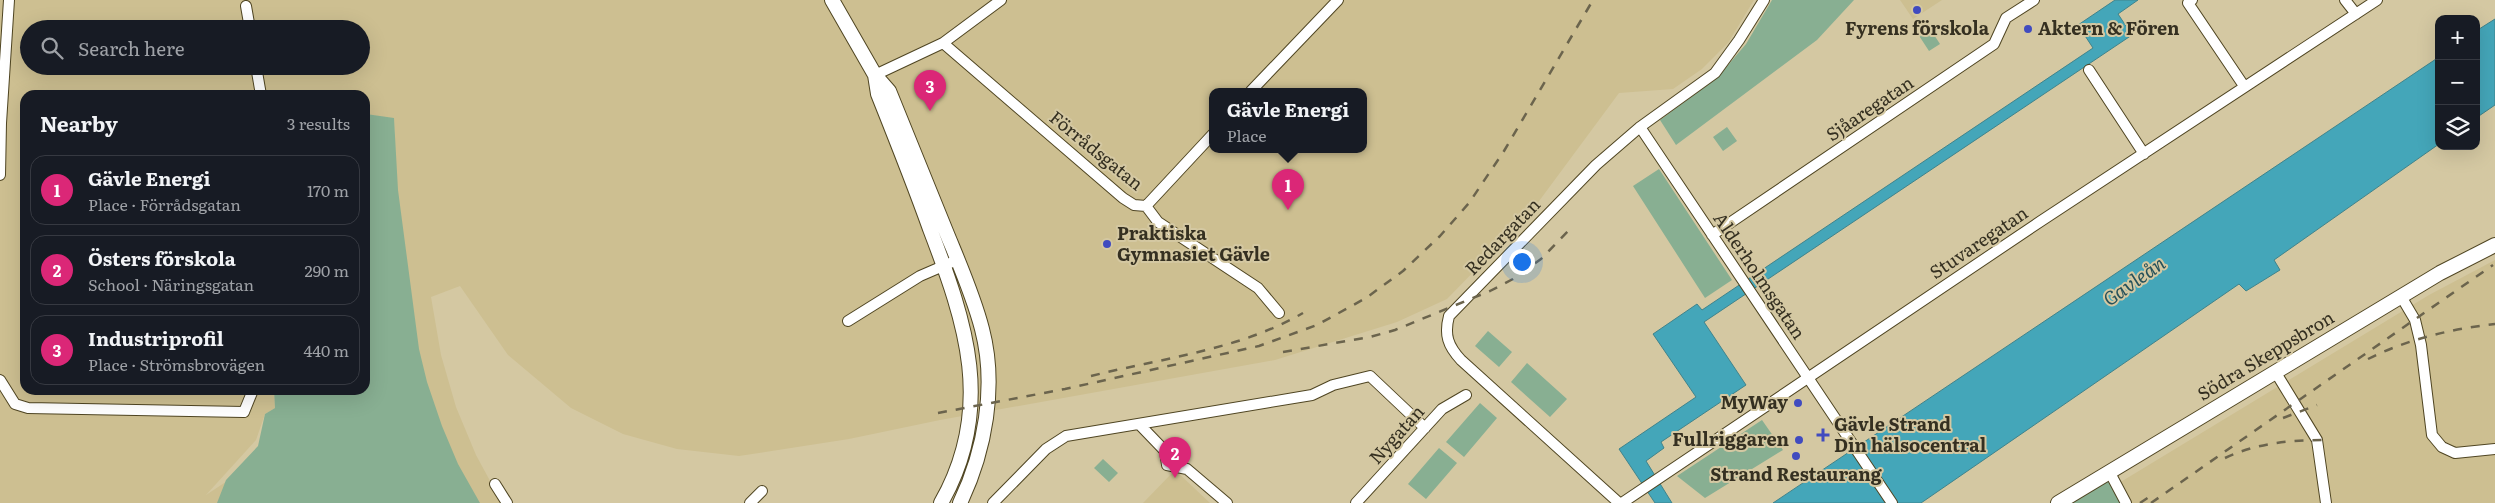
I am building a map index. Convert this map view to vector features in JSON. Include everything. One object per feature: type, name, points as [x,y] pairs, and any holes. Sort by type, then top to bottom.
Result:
[{"type":"main road","points":[[832,0],[876,75],[889,91],[957,260],[982,329],[987,357],[988,393],[983,436],[977,459],[960,503]]},
{"type":"main road","points":[[876,75],[878,94],[944,265],[960,314],[968,350],[971,384],[970,418],[964,445],[949,488],[941,503]]},
{"type":"main road","name":"Södra Skeppsbron","points":[[2058,503],[2453,266],[2495,245]]},
{"type":"street","points":[[0,175],[0,123],[8,0]]},
{"type":"street","points":[[876,75],[943,43],[1001,0]]},
{"type":"street","points":[[1254,88],[1338,0]]},
{"type":"street","name":"Redargatan","points":[[1620,503],[1461,360],[1449,343],[1446,330],[1450,316],[1596,165],[1640,127],[1715,72],[1739,40],[1764,0]]},
{"type":"street","name":"Sjåaregatan","points":[[1712,235],[1994,44],[2006,18],[2034,0]]},
{"type":"street","points":[[2345,0],[2356,14],[2377,0]]},
{"type":"street","points":[[2190,1],[2244,86]]},
{"type":"street","points":[[246,6],[248,20]]},
{"type":"street","name":"Stuvaregatan","points":[[1620,503],[2244,86],[2356,14]]},
{"type":"street","name":"Förrådsgatan","points":[[943,43],[1123,198],[1134,205],[1146,206],[1158,222],[1258,288],[1279,313]]},
{"type":"street","points":[[2090,70],[2144,154]]},
{"type":"street","points":[[257,75],[259,90]]},
{"type":"street","name":"Alderholmsgatan","points":[[1640,127],[1850,444],[1892,503]]},
{"type":"street","points":[[1146,206],[1209,138]]},
{"type":"street","points":[[848,321],[920,276],[957,260]]},
{"type":"street","points":[[2402,298],[2415,320],[2421,345],[2432,435],[2442,447],[2455,453],[2495,449]]},
{"type":"street","points":[[2276,373],[2316,440],[2326,503]]},
{"type":"street","points":[[993,503],[1046,449],[1066,436],[1312,395],[1333,385],[1370,376],[1425,428]]},
{"type":"street","points":[[0,380],[15,404],[28,408],[244,412],[251,395]]},
{"type":"street","name":"Nygatan","points":[[1356,503],[1442,410],[1466,395]]},
{"type":"street","points":[[1139,424],[1164,451],[1167,465],[1187,469],[1227,503]]},
{"type":"street","points":[[2109,471],[2126,503]]},
{"type":"street","points":[[495,484],[507,503]]},
{"type":"street","points":[[753,502],[762,491]]},
{"type":"shaded area","points":[[0,0],[1754,0],[1728,43],[1702,69],[1673,89],[1619,93],[1528,216],[1447,299],[1397,322],[1275,360],[940,420],[849,439],[739,456],[677,449],[623,434],[571,408],[508,355],[460,286],[431,297],[441,355],[456,407],[476,455],[502,503],[0,503]]},
{"type":"shaded area","name":"Fyrens förskola","points":[[1900,0],[1942,0],[1913,19]]},
{"type":"shaded area","points":[[2495,260],[2495,503],[2086,503],[2429,295]]},
{"type":"shaded area","points":[[1175,470],[1210,503],[1143,503]]},
{"type":"green space","points":[[1772,0],[1854,0],[1817,40],[1676,145],[1660,120],[1717,78],[1746,44]]},
{"type":"green space","points":[[1925,21],[1940,44],[1929,51],[1914,28]]},
{"type":"green space","points":[[370,115],[394,118],[398,190],[419,349],[427,382],[442,426],[458,464],[480,503],[217,503],[226,480],[258,446],[265,414],[275,408],[274,395],[370,395]]},
{"type":"green space","points":[[1727,127],[1737,141],[1723,151],[1713,137]]},
{"type":"green space","points":[[1659,169],[1732,280],[1705,298],[1633,186]]},
{"type":"green space","points":[[1488,331],[1512,352],[1499,367],[1475,346]]},
{"type":"green space","points":[[1527,363],[1567,399],[1550,417],[1511,382]]},
{"type":"green space","points":[[1480,403],[1497,418],[1464,457],[1446,442]]},
{"type":"green space","points":[[1762,420],[1783,450],[1705,498],[1677,476]]},
{"type":"green space","points":[[1439,448],[1457,463],[1426,499],[1408,484]]},
{"type":"green space","points":[[1103,459],[1118,473],[1109,482],[1094,468]]},
{"type":"green space","points":[[2108,480],[2123,503],[2072,503]]},
{"type":"water","points":[[2115,0],[2138,0],[2118,14],[2132,35],[1704,322],[1746,385],[1661,442],[1664,448],[1646,461],[1672,503],[1655,503],[1619,449],[1696,397],[1653,334],[1697,304],[1702,310],[2093,48],[2078,25]]},
{"type":"water","points":[[2495,19],[2495,105],[2480,115],[2480,60],[2480,28]]},
{"type":"water","name":"Gavleån","points":[[2435,60],[2435,147],[2274,260],[2280,270],[2246,291],[2239,284],[1921,503],[1773,503]]},
{"type":"railway","points":[[938,413],[1065,389],[1259,346],[1317,325],[1366,298],[1403,271],[1440,236],[1469,203],[1504,151],[1593,0]]},
{"type":"railway","points":[[1283,352],[1370,337],[1395,330],[1490,291],[1513,279],[1541,259],[1572,227]]},
{"type":"railway","points":[[2151,503],[2493,265]]},
{"type":"railway","points":[[1091,376],[1200,352],[1227,344],[1278,326],[1303,313]]},
{"type":"railway","points":[[2368,359],[2414,340],[2495,324]]},
{"type":"railway","points":[[2283,418],[2317,405]]},
{"type":"railway","points":[[2225,458],[2249,449],[2274,443],[2325,440]]},
{"type":"railway","points":[[2140,503],[2155,493]]},
{"type":"place","name":"Fyrens förskola","points":[[1917,10]]},
{"type":"place","name":"Aktern & Fören","points":[[2028,29]]},
{"type":"place","name":"Industriprofil","points":[[930,111]]},
{"type":"place","name":"Gävle Energi","points":[[1288,210]]},
{"type":"place","name":"Praktiska Gymnasiet Gävle","points":[[1107,244]]},
{"type":"place","name":"MyWay","points":[[1798,403]]},
{"type":"place","name":"Gävle Strand Din hälsocentral","points":[[1823,435]]},
{"type":"place","name":"Fullriggaren","points":[[1799,440]]},
{"type":"place","name":"Strand Restaurang","points":[[1796,456]]},
{"type":"place","name":"Östers förskola","points":[[1175,478]]}]
